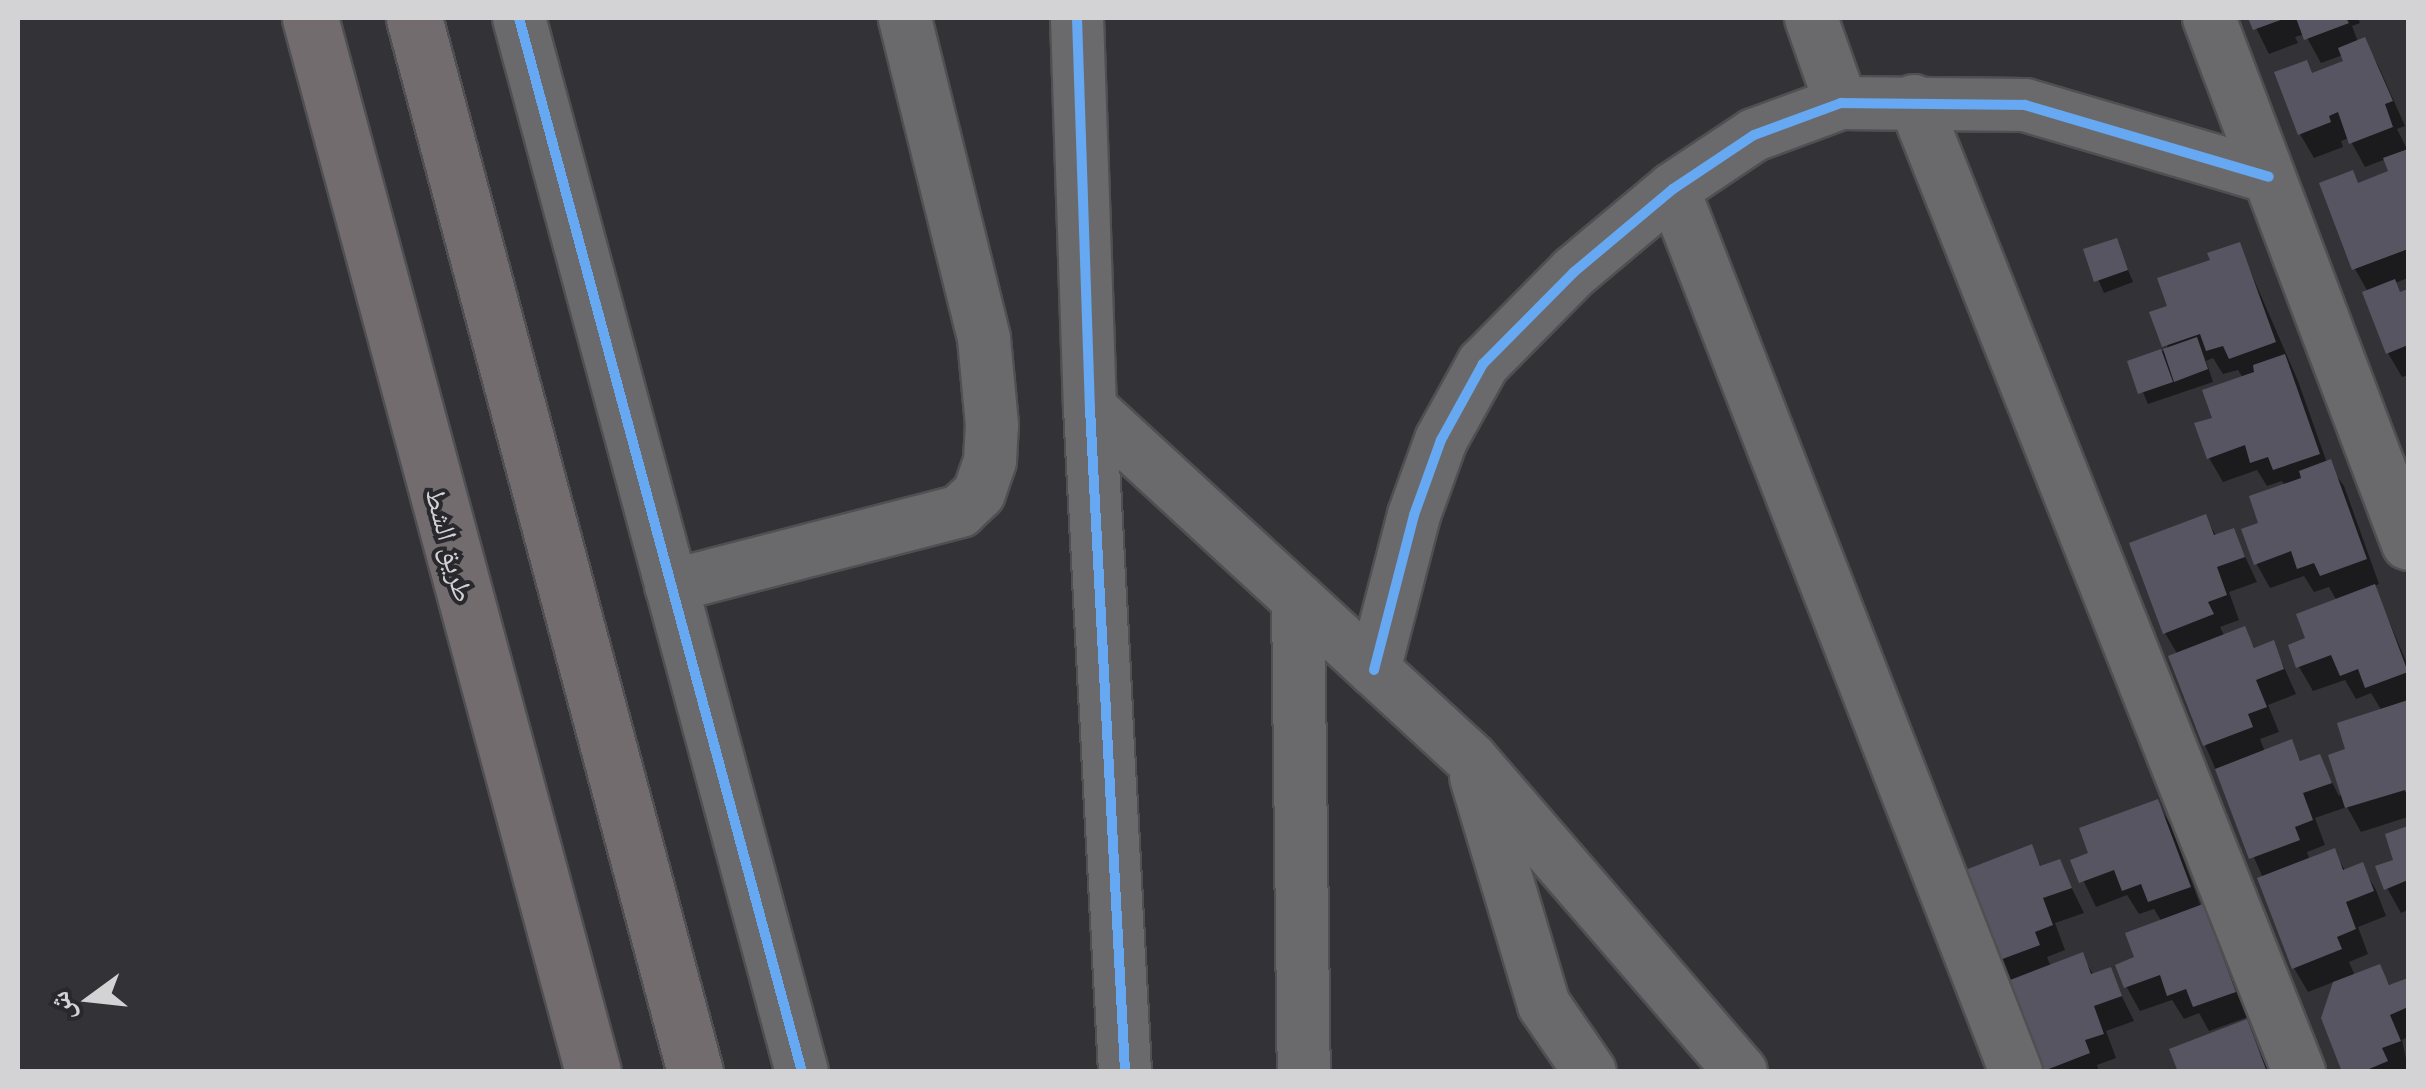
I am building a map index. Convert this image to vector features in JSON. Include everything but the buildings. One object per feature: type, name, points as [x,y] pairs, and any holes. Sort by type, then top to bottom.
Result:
[{"type":"main road","name":"طريق الشط","points":[[310,18],[593,1072]]},
{"type":"main road","points":[[414,18],[695,1072]]},
{"type":"street","points":[[519,18],[802,1072]]},
{"type":"street","points":[[671,586],[960,512],[979,493],[990,461],[992,425],[984,338],[905,18]]},
{"type":"street","points":[[1077,18],[1090,408],[1124,1072]]},
{"type":"street","points":[[1811,18],[1841,103]]},
{"type":"street","points":[[2209,18],[2408,544]]},
{"type":"street","points":[[1914,100],[2299,1072]]},
{"type":"street","points":[[1374,670],[1414,515],[1441,440],[1483,364],[1574,272],[1673,189],[1754,135],[1841,103],[1914,100],[2025,105],[2269,177]]},
{"type":"street","points":[[1673,189],[2016,1072]]},
{"type":"street","points":[[1090,408],[1471,759],[1741,1072]]},
{"type":"street","points":[[1298,600],[1304,1072]]},
{"type":"street","points":[[1471,759],[1544,1006],[1590,1072]]},
{"type":"cycle path","points":[[519,18],[802,1072]]},
{"type":"cycle path","points":[[1077,18],[1090,408],[1125,1072]]},
{"type":"cycle path","points":[[1374,670],[1414,515],[1441,440],[1483,364],[1574,272],[1673,189],[1754,135],[1841,103],[2025,105],[2269,177]]}]
